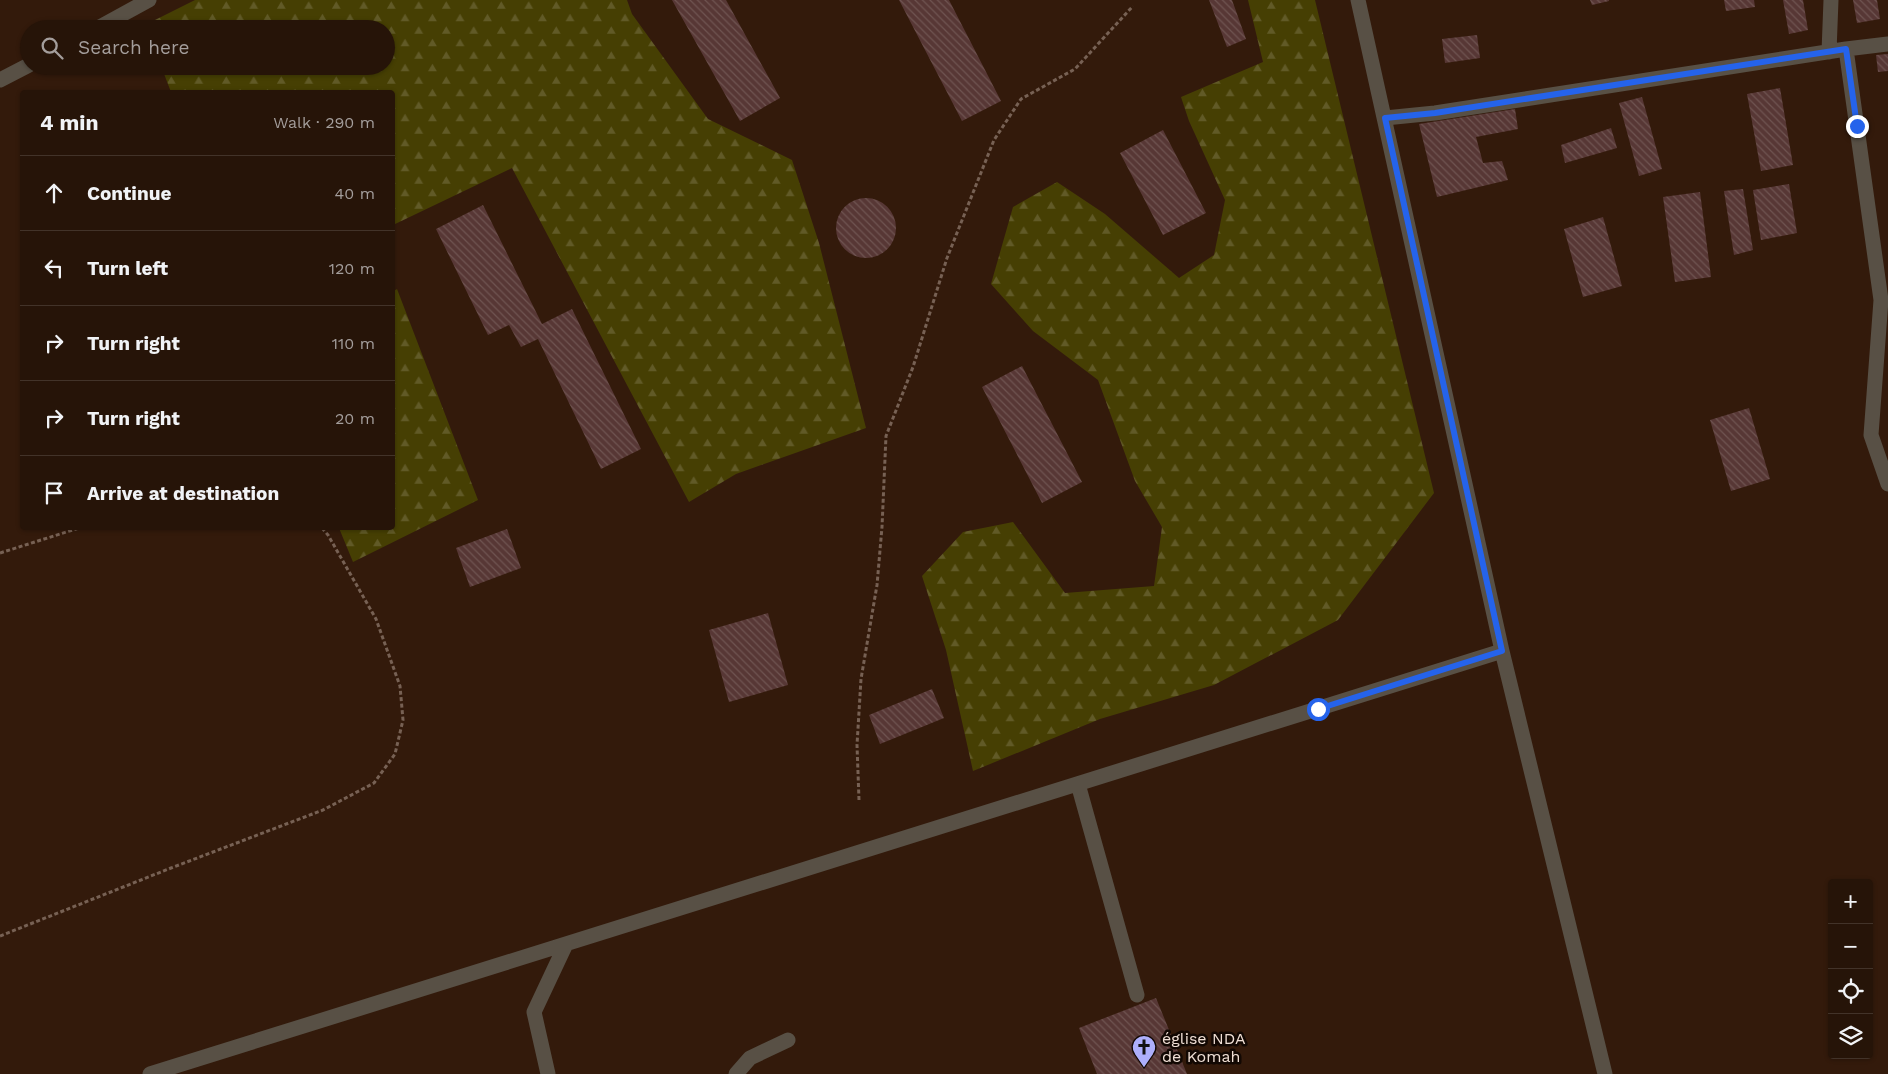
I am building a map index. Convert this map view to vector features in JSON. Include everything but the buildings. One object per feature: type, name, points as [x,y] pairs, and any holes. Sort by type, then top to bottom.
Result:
[{"type":"street","points":[[112,20],[149,0]]},
{"type":"street","points":[[1358,0],[1502,651],[1605,1074]]},
{"type":"street","points":[[1828,52],[1831,0]]},
{"type":"street","points":[[1385,118],[1435,113],[1888,44]]},
{"type":"street","points":[[1846,49],[1881,300],[1871,435],[1888,484]]},
{"type":"street","points":[[0,80],[20,70]]},
{"type":"street","points":[[150,1074],[1502,651]]},
{"type":"street","points":[[1078,784],[1137,996]]},
{"type":"street","points":[[548,1074],[534,1012],[566,944]]},
{"type":"street","points":[[736,1074],[750,1058],[788,1040]]},
{"type":"path","points":[[859,800],[857,745],[861,679],[878,575],[886,436],[913,367],[947,258],[994,140],[1021,99],[1075,69],[1133,6]]},
{"type":"path","points":[[0,553],[73,530]]},
{"type":"path","points":[[0,936],[323,810],[374,783],[395,754],[402,720],[400,686],[376,619],[324,530]]},
{"type":"green space","points":[[195,0],[627,0],[632,14],[708,119],[792,160],[819,243],[866,428],[736,474],[689,502],[512,168],[395,224],[395,90],[170,90],[164,75],[395,75],[395,20],[155,20]]},
{"type":"green space","points":[[1248,0],[1315,0],[1434,493],[1338,620],[1214,685],[1100,719],[973,771],[946,650],[922,576],[963,532],[1013,522],[1065,593],[1154,586],[1162,527],[1135,481],[1098,380],[1033,331],[991,284],[1013,207],[1057,182],[1105,214],[1179,278],[1214,255],[1225,200],[1189,121],[1181,97],[1263,62]]},
{"type":"green space","points":[[397,289],[478,500],[353,562],[340,530],[395,530],[395,290]]},
{"type":"place","name":"église NDA de Komah","points":[[1144,1068]]},
{"type":"route","points":[[1318,709],[1502,651],[1385,118],[1435,113],[1846,49],[1857,126]]}]
